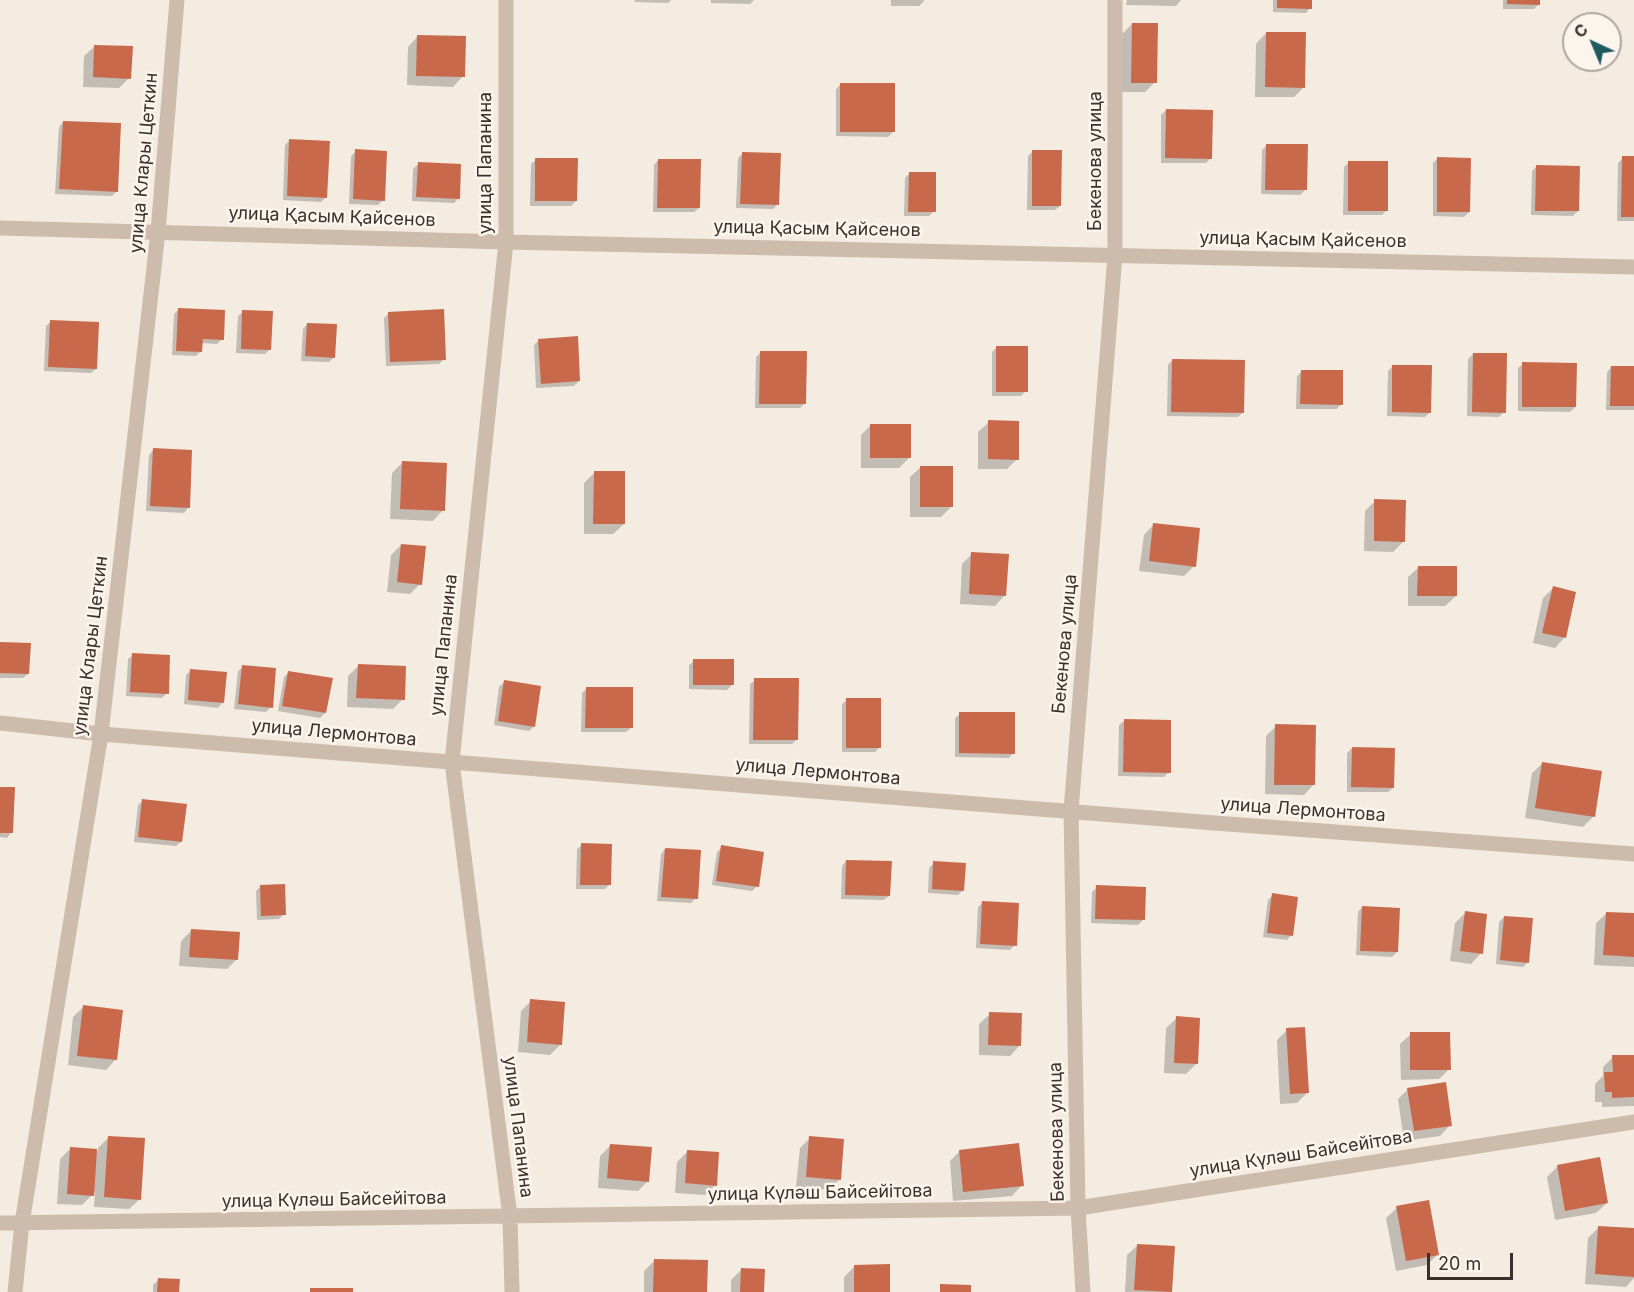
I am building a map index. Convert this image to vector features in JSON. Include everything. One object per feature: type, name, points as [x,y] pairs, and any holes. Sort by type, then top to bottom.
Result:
[{"type":"street","name":"улица Клары Цеткин","points":[[15,1292],[22,1223],[101,734],[158,232],[177,0]]},
{"type":"street","name":"улица Папанина","points":[[506,0],[506,242],[452,762],[510,1217],[512,1292]]},
{"type":"street","name":"Бекенова улица","points":[[1083,1292],[1078,1208],[1071,812],[1115,255],[1115,0]]},
{"type":"street","name":"улица Қасым Қайсенов","points":[[0,228],[506,242],[1634,267]]},
{"type":"street","name":"улица Лермонтова","points":[[0,723],[101,734],[1071,812],[1634,854]]},
{"type":"street","name":"улица Күләш Байсейітова","points":[[0,1223],[1078,1208],[1634,1122]]},
{"type":"building","points":[[1277,0],[1312,0],[1312,9],[1277,8]]},
{"type":"building","points":[[1507,0],[1540,0],[1540,5],[1507,4]]},
{"type":"building","points":[[1132,23],[1158,23],[1157,83],[1131,83]]},
{"type":"building","points":[[1266,32],[1306,32],[1305,88],[1265,87]]},
{"type":"building","points":[[417,35],[466,36],[465,77],[416,76]]},
{"type":"building","points":[[94,45],[133,46],[131,79],[93,77]]},
{"type":"building","points":[[840,83],[895,83],[895,132],[840,132]]},
{"type":"building","points":[[1166,109],[1213,110],[1212,159],[1165,158]]},
{"type":"building","points":[[63,121],[121,123],[118,192],[59,189]]},
{"type":"building","points":[[289,139],[330,141],[327,198],[287,196]]},
{"type":"building","points":[[1266,144],[1308,144],[1307,190],[1265,190]]},
{"type":"building","points":[[355,149],[387,151],[385,201],[353,199]]},
{"type":"building","points":[[1032,150],[1062,150],[1061,206],[1032,206]]},
{"type":"building","points":[[742,152],[781,153],[779,205],[740,204]]},
{"type":"building","points":[[1622,156],[1634,156],[1634,217],[1621,217]]},
{"type":"building","points":[[1437,157],[1471,158],[1470,212],[1437,212]]},
{"type":"building","points":[[535,158],[578,158],[577,201],[535,201]]},
{"type":"building","points":[[658,159],[701,159],[700,208],[657,208]]},
{"type":"building","points":[[1348,161],[1388,161],[1388,211],[1348,211]]},
{"type":"building","points":[[418,162],[461,164],[460,199],[416,197]]},
{"type":"building","points":[[1536,165],[1580,166],[1579,211],[1535,211]]},
{"type":"building","points":[[909,172],[936,172],[936,212],[908,212]]},
{"type":"building","points":[[178,308],[225,310],[224,340],[203,339],[202,352],[176,351]]},
{"type":"building","points":[[444,309],[446,360],[390,362],[388,312]]},
{"type":"building","points":[[242,310],[273,311],[271,350],[241,349]]},
{"type":"building","points":[[50,320],[99,322],[97,369],[48,367]]},
{"type":"building","points":[[307,323],[337,324],[335,358],[305,356]]},
{"type":"building","points":[[578,336],[580,381],[541,384],[538,339]]},
{"type":"building","points":[[996,346],[1028,346],[1028,392],[996,392]]},
{"type":"building","points":[[760,351],[807,351],[806,404],[759,404]]},
{"type":"building","points":[[1473,353],[1507,353],[1506,413],[1472,412]]},
{"type":"building","points":[[1172,359],[1245,360],[1244,413],[1171,412]]},
{"type":"building","points":[[1522,362],[1577,363],[1576,407],[1522,407]]},
{"type":"building","points":[[1392,365],[1432,365],[1431,413],[1392,412]]},
{"type":"building","points":[[1611,366],[1634,366],[1634,406],[1610,406]]},
{"type":"building","points":[[1301,370],[1343,370],[1343,405],[1300,404]]},
{"type":"building","points":[[988,420],[1019,421],[1019,460],[988,459]]},
{"type":"building","points":[[870,424],[911,424],[911,458],[870,458]]},
{"type":"building","points":[[153,448],[192,450],[190,508],[150,506]]},
{"type":"building","points":[[402,461],[447,463],[445,511],[400,509]]},
{"type":"building","points":[[920,466],[953,466],[953,507],[920,507]]},
{"type":"building","points":[[594,471],[625,471],[625,524],[593,524]]},
{"type":"building","points":[[1374,499],[1406,500],[1405,542],[1374,541]]},
{"type":"building","points":[[1153,523],[1200,528],[1196,567],[1149,561]]},
{"type":"building","points":[[401,544],[426,546],[422,585],[397,582]]},
{"type":"building","points":[[971,552],[1009,554],[1006,596],[969,594]]},
{"type":"building","points":[[1418,566],[1457,566],[1457,596],[1417,596]]},
{"type":"building","points":[[1553,586],[1576,592],[1566,638],[1542,633]]},
{"type":"building","points":[[0,642],[31,643],[29,674],[0,673]]},
{"type":"building","points":[[132,653],[170,655],[169,694],[130,692]]},
{"type":"building","points":[[693,659],[734,659],[734,685],[693,685]]},
{"type":"building","points":[[358,664],[406,666],[405,700],[356,698]]},
{"type":"building","points":[[242,665],[276,668],[273,708],[238,704]]},
{"type":"building","points":[[190,669],[227,672],[224,703],[188,700]]},
{"type":"building","points":[[288,671],[333,678],[326,713],[282,706]]},
{"type":"building","points":[[754,678],[799,678],[798,740],[753,740]]},
{"type":"building","points":[[504,680],[541,686],[535,727],[498,721]]},
{"type":"building","points":[[586,687],[633,687],[633,728],[585,728]]},
{"type":"building","points":[[846,698],[881,698],[881,748],[846,748]]},
{"type":"building","points":[[959,712],[1015,712],[1015,754],[959,753]]},
{"type":"building","points":[[1124,719],[1171,720],[1171,773],[1123,772]]},
{"type":"building","points":[[1275,724],[1316,725],[1315,785],[1274,785]]},
{"type":"building","points":[[1352,747],[1395,748],[1394,788],[1351,787]]},
{"type":"building","points":[[1542,762],[1602,771],[1595,817],[1535,808]]},
{"type":"building","points":[[0,787],[15,787],[13,833],[0,833]]},
{"type":"building","points":[[142,799],[187,804],[182,842],[138,837]]},
{"type":"building","points":[[581,843],[612,844],[611,885],[580,885]]},
{"type":"building","points":[[721,845],[764,852],[759,887],[716,881]]},
{"type":"building","points":[[665,848],[701,850],[698,899],[661,897]]},
{"type":"building","points":[[846,860],[892,861],[890,896],[845,895]]},
{"type":"building","points":[[933,861],[966,863],[964,891],[932,889]]},
{"type":"building","points":[[285,884],[286,915],[261,916],[260,885]]},
{"type":"building","points":[[1096,885],[1146,887],[1145,920],[1095,919]]},
{"type":"building","points":[[1272,893],[1298,897],[1293,936],[1267,933]]},
{"type":"building","points":[[982,901],[1019,903],[1017,946],[980,944]]},
{"type":"building","points":[[1362,906],[1400,908],[1398,952],[1360,951]]},
{"type":"building","points":[[1465,911],[1487,914],[1483,954],[1460,951]]},
{"type":"building","points":[[1606,912],[1634,913],[1634,957],[1603,955]]},
{"type":"building","points":[[1504,916],[1533,918],[1529,963],[1500,960]]},
{"type":"building","points":[[191,929],[240,932],[238,960],[189,957]]},
{"type":"building","points":[[530,999],[565,1002],[562,1045],[527,1042]]},
{"type":"building","points":[[83,1005],[123,1010],[117,1060],[77,1056]]},
{"type":"building","points":[[989,1012],[1022,1013],[1021,1046],[988,1045]]},
{"type":"building","points":[[1176,1016],[1200,1018],[1198,1064],[1174,1063]]},
{"type":"building","points":[[1305,1027],[1309,1093],[1290,1094],[1286,1028]]},
{"type":"building","points":[[1410,1032],[1450,1032],[1451,1070],[1410,1070]]},
{"type":"building","points":[[1612,1055],[1634,1055],[1634,1097],[1612,1098],[1612,1092],[1605,1092],[1604,1072],[1613,1072]]},
{"type":"building","points":[[1446,1082],[1452,1126],[1414,1131],[1407,1088]]},
{"type":"building","points":[[108,1136],[145,1138],[141,1200],[104,1197]]},
{"type":"building","points":[[809,1136],[844,1139],[841,1180],[806,1177]]},
{"type":"building","points":[[1019,1143],[1024,1186],[963,1192],[959,1150]]},
{"type":"building","points":[[610,1144],[652,1147],[649,1182],[607,1178]]},
{"type":"building","points":[[70,1147],[97,1149],[94,1196],[67,1194]]},
{"type":"building","points":[[687,1150],[719,1152],[717,1186],[685,1183]]},
{"type":"building","points":[[1600,1157],[1608,1203],[1565,1211],[1557,1165]]},
{"type":"building","points":[[1429,1200],[1439,1255],[1406,1261],[1396,1206]]},
{"type":"building","points":[[1598,1226],[1634,1228],[1634,1277],[1595,1274]]},
{"type":"building","points":[[1137,1244],[1175,1246],[1172,1292],[1134,1290]]},
{"type":"building","points":[[654,1259],[708,1260],[707,1292],[653,1292]]},
{"type":"building","points":[[890,1264],[890,1292],[854,1292],[854,1265]]},
{"type":"building","points":[[741,1268],[765,1269],[764,1292],[740,1292]]},
{"type":"building","points":[[158,1278],[180,1279],[179,1292],[157,1292]]},
{"type":"building","points":[[940,1284],[971,1285],[971,1292],[940,1292]]},
{"type":"building","points":[[310,1288],[353,1288],[353,1292],[310,1292]]}]
